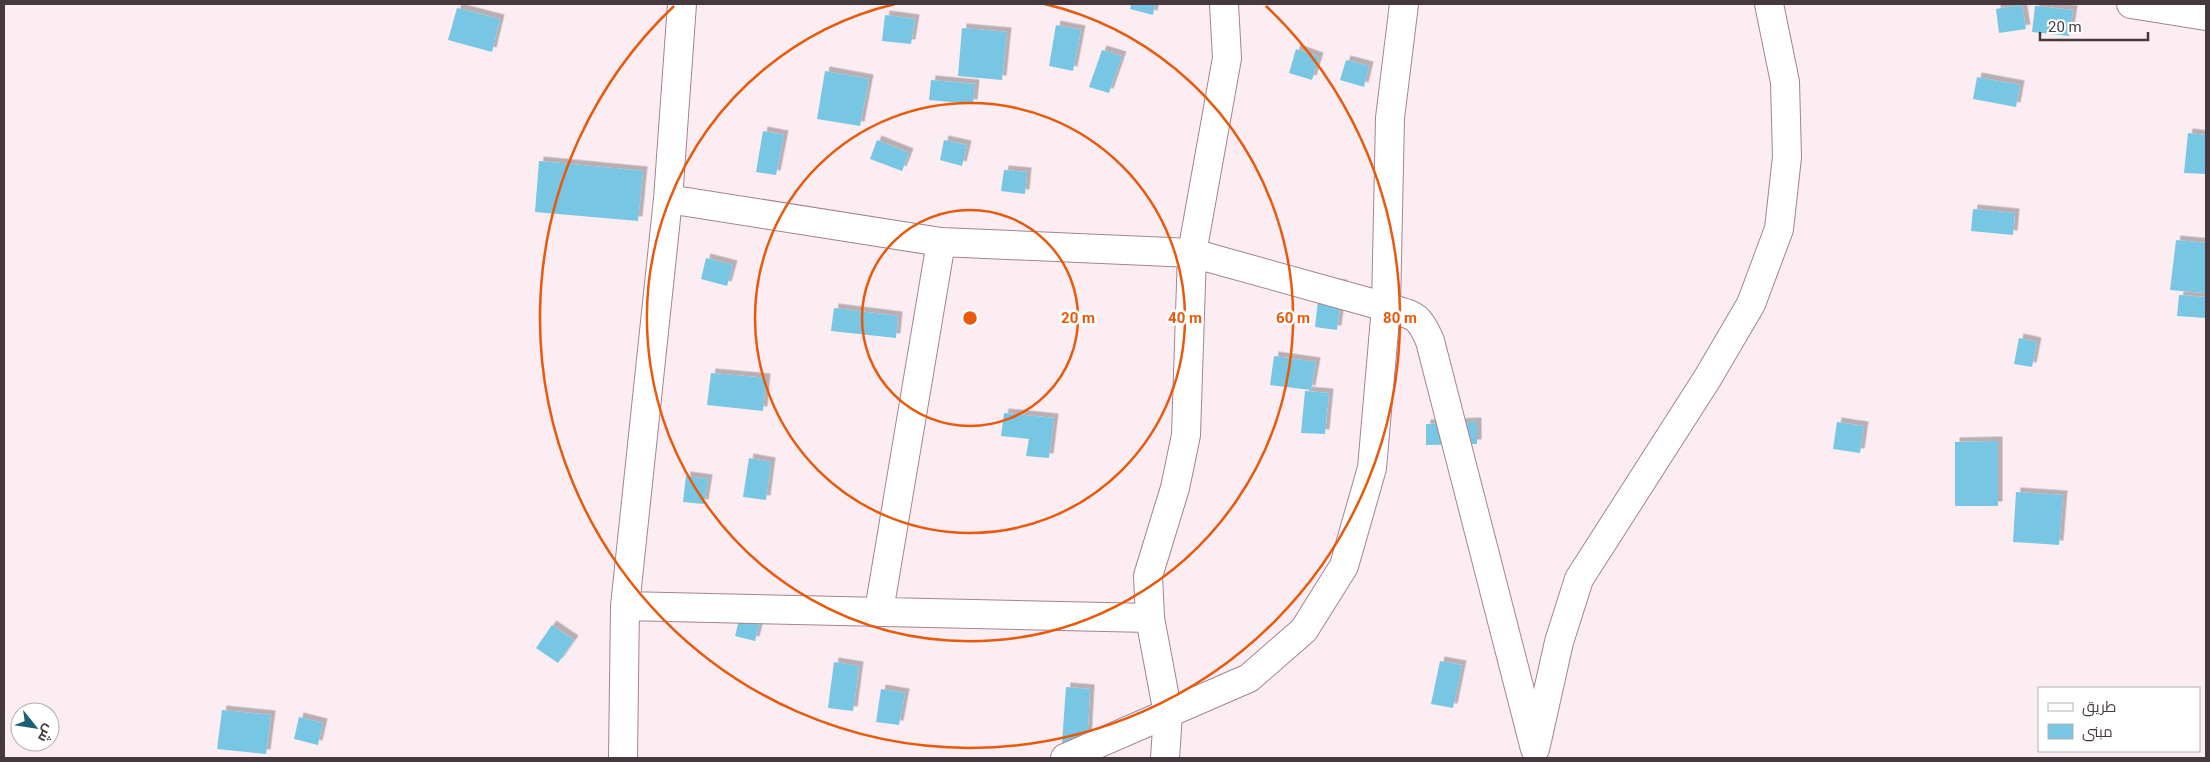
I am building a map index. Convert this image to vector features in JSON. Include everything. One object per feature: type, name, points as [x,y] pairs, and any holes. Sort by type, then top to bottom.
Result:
[{"type":"street","points":[[623,758],[625,606],[668,199],[682,4]]},
{"type":"street","points":[[1165,758],[1168,714],[1150,618],[1148,576],[1175,488],[1186,435],[1192,253],[1226,58],[1224,4]]},
{"type":"street","points":[[1065,758],[1249,678],[1304,630],[1344,566],[1372,468],[1386,307],[1390,118],[1404,4]]},
{"type":"street","points":[[1535,754],[1558,642],[1579,579],[1707,379],[1751,304],[1778,229],[1787,157],[1785,82],[1769,4]]},
{"type":"street","points":[[2131,4],[2206,16]]},
{"type":"street","points":[[668,199],[941,242],[1192,253],[1410,314],[1422,321],[1430,341],[1535,754]]},
{"type":"street","points":[[879,611],[941,242]]},
{"type":"street","points":[[625,606],[1150,618]]},
{"type":"building","points":[[1131,4],[1155,4],[1153,15],[1130,9]]},
{"type":"building","points":[[2022,5],[2026,29],[1999,33],[1996,9]]},
{"type":"building","points":[[2035,6],[2073,10],[2069,36],[2032,32]]},
{"type":"building","points":[[457,8],[500,19],[492,52],[448,40]]},
{"type":"building","points":[[885,15],[915,19],[911,44],[882,41]]},
{"type":"building","points":[[1056,25],[1081,30],[1073,71],[1049,66]]},
{"type":"building","points":[[962,28],[1007,32],[1002,80],[958,76]]},
{"type":"building","points":[[1296,49],[1319,57],[1312,80],[1289,73]]},
{"type":"building","points":[[1102,50],[1122,56],[1109,93],[1089,87]]},
{"type":"building","points":[[1346,60],[1369,66],[1364,87],[1340,80]]},
{"type":"building","points":[[825,71],[869,79],[860,126],[817,119]]},
{"type":"building","points":[[1977,77],[2020,85],[2016,107],[1973,99]]},
{"type":"building","points":[[931,80],[975,84],[973,104],[929,100]]},
{"type":"building","points":[[763,131],[784,135],[776,175],[756,172]]},
{"type":"building","points":[[2188,133],[2206,135],[2206,174],[2184,173]]},
{"type":"building","points":[[877,140],[909,153],[902,171],[870,159]]},
{"type":"building","points":[[944,140],[967,145],[962,166],[940,160]]},
{"type":"building","points":[[539,161],[643,171],[638,221],[535,212]]},
{"type":"building","points":[[1004,170],[1027,172],[1025,194],[1001,191]]},
{"type":"building","points":[[1973,209],[2015,213],[2013,235],[1971,231]]},
{"type":"building","points":[[2176,240],[2206,243],[2206,293],[2170,290]]},
{"type":"building","points":[[706,258],[733,265],[727,286],[701,279]]},
{"type":"building","points":[[1320,282],[1343,284],[1337,330],[1315,327]]},
{"type":"building","points":[[2179,295],[2206,297],[2206,318],[2177,316]]},
{"type":"building","points":[[834,308],[898,316],[896,338],[831,331]]},
{"type":"building","points":[[2019,338],[2037,342],[2032,367],[2014,364]]},
{"type":"building","points":[[1274,356],[1316,362],[1311,390],[1270,385]]},
{"type":"building","points":[[711,373],[766,378],[763,411],[707,405]]},
{"type":"building","points":[[1305,391],[1329,393],[1325,434],[1301,433]]},
{"type":"building","points":[[1004,413],[1054,418],[1049,458],[1026,456],[1029,439],[1001,436]]},
{"type":"building","points":[[1477,422],[1477,444],[1426,445],[1426,424]]},
{"type":"building","points":[[1837,422],[1864,426],[1860,453],[1833,449]]},
{"type":"building","points":[[1998,441],[1998,506],[1955,506],[1955,442]]},
{"type":"building","points":[[749,458],[771,462],[766,500],[743,497]]},
{"type":"building","points":[[686,476],[708,479],[704,504],[683,502]]},
{"type":"building","points":[[2016,492],[2063,495],[2059,545],[2013,542]]},
{"type":"building","points":[[741,612],[761,617],[755,641],[735,636]]},
{"type":"building","points":[[552,625],[574,640],[558,663],[536,648]]},
{"type":"building","points":[[1440,661],[1462,665],[1453,708],[1431,704]]},
{"type":"building","points":[[834,662],[859,666],[853,711],[828,708]]},
{"type":"building","points":[[1066,687],[1090,689],[1087,744],[1062,743]]},
{"type":"building","points":[[881,689],[905,693],[899,725],[876,722]]},
{"type":"building","points":[[222,710],[271,715],[266,754],[217,749]]},
{"type":"building","points":[[299,717],[323,723],[318,745],[294,739]]}]
